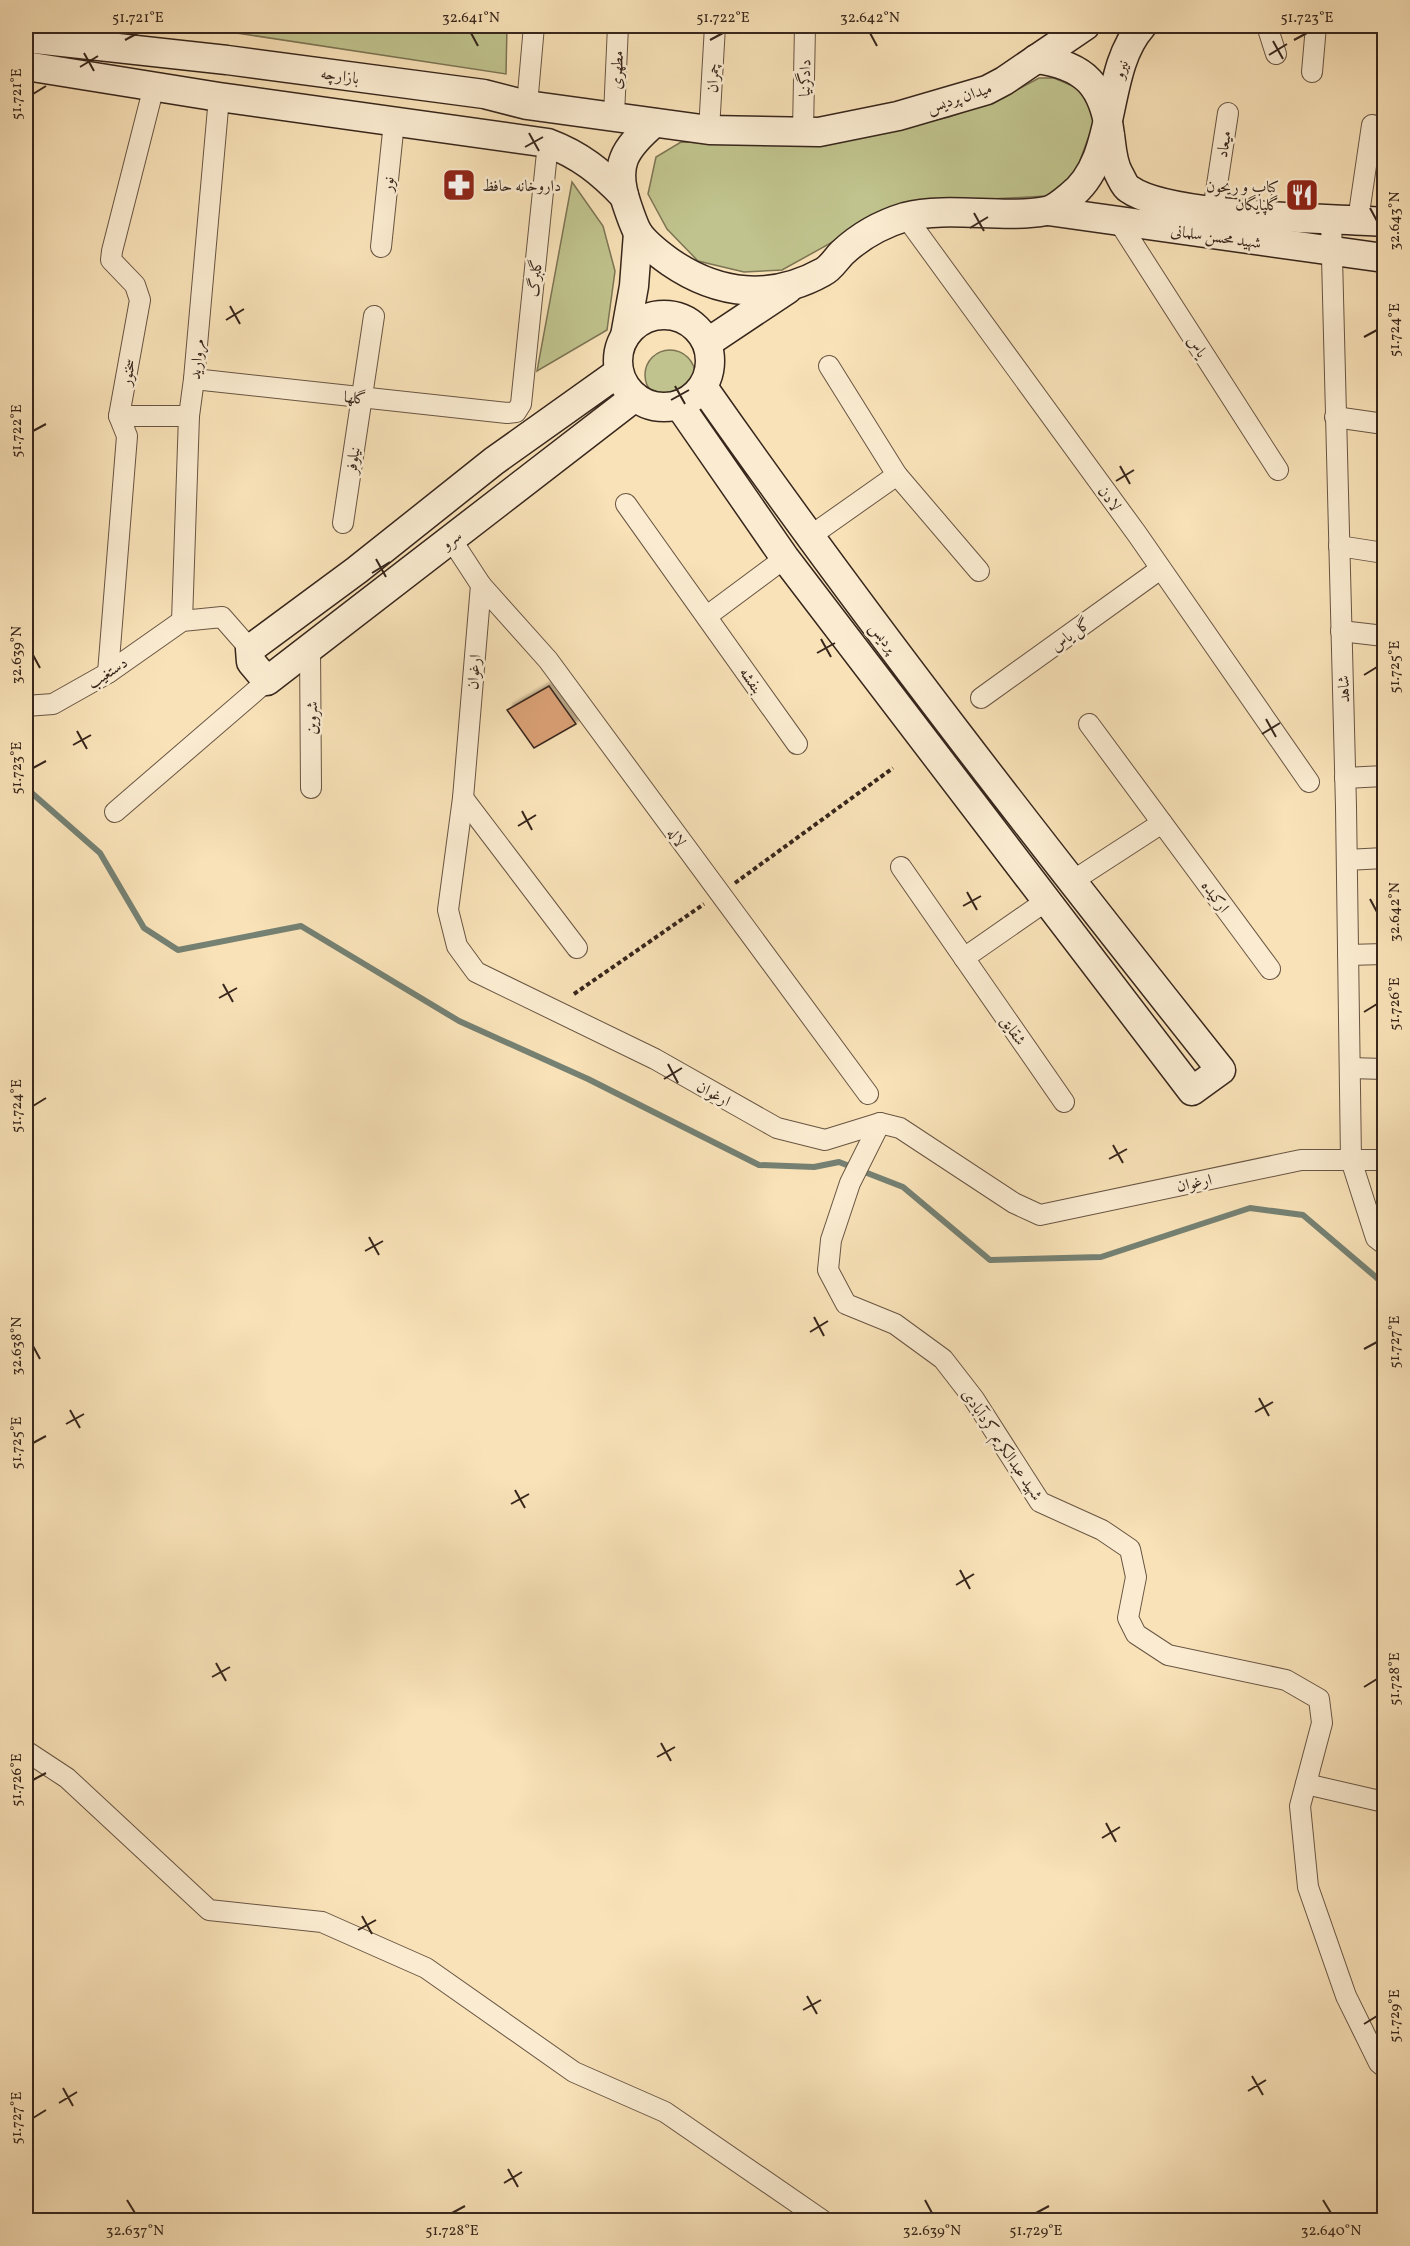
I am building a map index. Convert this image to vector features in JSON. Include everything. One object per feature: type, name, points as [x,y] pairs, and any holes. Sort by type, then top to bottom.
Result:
[{"type":"street","points":[[527,105],[534,26]]},
{"type":"street","name":"مطهری","points":[[614,115],[618,26]]},
{"type":"street","name":"چمران","points":[[709,130],[715,26]]},
{"type":"street","name":"دادگرنیا","points":[[803,131],[805,26]]},
{"type":"street","points":[[1036,59],[1085,26]]},
{"type":"street","name":"نیرو","points":[[1108,116],[1121,60],[1135,34],[1143,26]]},
{"type":"street","points":[[1267,26],[1276,54]]},
{"type":"street","points":[[1312,72],[1316,26]]},
{"type":"street","name":"بازارچه","points":[[26,38],[484,94],[527,105],[614,115],[654,123]]},
{"type":"street","points":[[707,343],[794,286],[826,270],[844,251],[871,232],[906,217],[941,213],[1048,211],[1071,196],[1088,178],[1101,144],[1108,116],[1097,88],[1079,71],[1058,62],[1036,59]]},
{"type":"street","name":"میدان پردیس","points":[[654,123],[709,130],[825,131],[898,116],[969,96],[1004,81],[1036,59]]},
{"type":"street","points":[[26,66],[219,97],[548,143],[573,153],[599,170],[624,196]]},
{"type":"street","name":"سخنور","points":[[108,673],[127,436],[119,416],[140,300],[135,285],[111,260],[154,86]]},
{"type":"street","name":"مروارید","points":[[182,621],[189,416],[219,97]]},
{"type":"street","name":"میعاد","points":[[1213,211],[1228,113]]},
{"type":"street","name":"شهید محسن سلمانی","points":[[1108,116],[1114,166],[1126,188],[1144,197],[1213,211],[1358,220]]},
{"type":"street","name":"نور","points":[[381,247],[394,122]]},
{"type":"street","points":[[654,123],[633,141],[622,160],[621,181],[624,196],[638,233],[660,255],[693,278],[740,291],[794,286]]},
{"type":"street","name":"شاهد","points":[[1372,125],[1358,220],[1332,252],[1352,1160],[1376,1238],[1384,1244]]},
{"type":"street","name":"گلبرگ","points":[[516,412],[521,404],[548,143]]},
{"type":"street","name":"شهید محسن سلمانی","points":[[1048,211],[1384,258]]},
{"type":"street","name":"لادن","points":[[906,217],[1137,534],[1159,570],[1308,782]]},
{"type":"street","name":"یاس","points":[[1119,222],[1278,470]]},
{"type":"street","points":[[625,336],[642,319],[657,314],[672,314],[687,320],[699,329],[707,343],[710,357],[709,373],[703,387],[692,398],[679,405],[656,406],[635,397],[625,386],[619,372],[618,356],[625,336],[634,286],[638,233]]},
{"type":"street","name":"نیلوفر","points":[[343,523],[374,316]]},
{"type":"street","points":[[829,366],[897,475],[979,571]]},
{"type":"street","name":"سرو","points":[[250,649],[357,570],[494,461],[619,372]]},
{"type":"street","name":"گلها","points":[[194,379],[507,413],[516,412]]},
{"type":"street","name":"پردیس","points":[[679,405],[785,558],[1192,1091],[1221,1070],[1071,882],[809,537],[703,387]]},
{"type":"street","name":"سرو","points":[[267,681],[635,397]]},
{"type":"street","points":[[119,416],[189,416]]},
{"type":"street","points":[[1335,417],[1384,424]]},
{"type":"street","points":[[707,616],[785,558],[809,537],[897,475]]},
{"type":"street","name":"بنفشه","points":[[626,504],[797,744]]},
{"type":"street","points":[[451,539],[481,585]]},
{"type":"street","points":[[1339,546],[1384,553]]},
{"type":"street","points":[[357,570],[375,597]]},
{"type":"street","name":"گل یاس","points":[[981,698],[1159,570]]},
{"type":"street","name":"ارغوان","points":[[481,585],[463,798],[448,910],[457,946],[476,972],[655,1059],[777,1128],[825,1140],[880,1123],[900,1128],[1014,1203],[1040,1215],[1301,1160],[1384,1160]]},
{"type":"street","name":"لاله","points":[[481,585],[548,660],[868,1094]]},
{"type":"street","points":[[115,812],[267,681],[251,662],[250,649],[222,617],[182,621]]},
{"type":"street","name":"دستغیب","points":[[26,706],[53,704],[108,673],[182,621]]},
{"type":"street","points":[[1341,632],[1384,636]]},
{"type":"street","name":"شروین","points":[[310,647],[311,788]]},
{"type":"street","name":"ارکیده","points":[[1089,724],[1270,969]]},
{"type":"street","points":[[1345,778],[1384,776]]},
{"type":"street","points":[[463,798],[577,948]]},
{"type":"street","points":[[964,958],[1071,882],[1162,823]]},
{"type":"street","points":[[1347,860],[1384,858]]},
{"type":"street","name":"شقایق","points":[[901,867],[1064,1102]]},
{"type":"street","points":[[1348,956],[1384,954]]},
{"type":"street","points":[[1350,1068],[1384,1069]]},
{"type":"street","name":"شهید عبدالکریم کردآبادی","points":[[880,1123],[850,1183],[831,1240],[828,1270],[846,1304],[895,1324],[943,1359],[974,1399],[1040,1502],[1102,1530],[1130,1548],[1136,1577],[1128,1618],[1136,1634],[1168,1655],[1287,1680],[1319,1699],[1322,1723],[1300,1806],[1308,1887],[1346,1996],[1379,2063],[1384,2067]]},
{"type":"street","points":[[26,1751],[67,1778],[208,1910],[322,1923],[426,1968],[574,2072],[665,2112],[822,2220]]},
{"type":"street","points":[[1306,1784],[1384,1802]]},
{"type":"green space","points":[[216,26],[507,26],[506,74],[217,30]]},
{"type":"green space","points":[[1039,78],[1054,78],[1075,87],[1090,99],[1095,119],[1078,166],[1065,184],[1046,196],[901,204],[782,270],[744,272],[698,261],[667,229],[648,194],[656,157],[681,142],[819,146],[949,117],[1000,99]]},
{"type":"green space","points":[[572,182],[603,226],[615,271],[607,330],[537,371]]},
{"type":"green space","points":[[670,350],[679,352],[690,361],[695,375],[693,384],[684,395],[670,400],[661,398],[650,389],[645,375],[647,366],[656,355]]},
{"type":"building","points":[[549,686],[576,724],[534,748],[507,710]]},
{"type":"waterway","points":[[26,788],[100,853],[144,928],[178,950],[301,926],[459,1021],[588,1079],[759,1165],[814,1167],[839,1162],[903,1187],[990,1260],[1101,1257],[1250,1208],[1303,1215],[1384,1284]]},
{"type":"place","name":"داروخانه حافظ","points":[[459,185]]},
{"type":"place","name":"کباب و ریحون گلپایگان","points":[[1302,195]]}]
